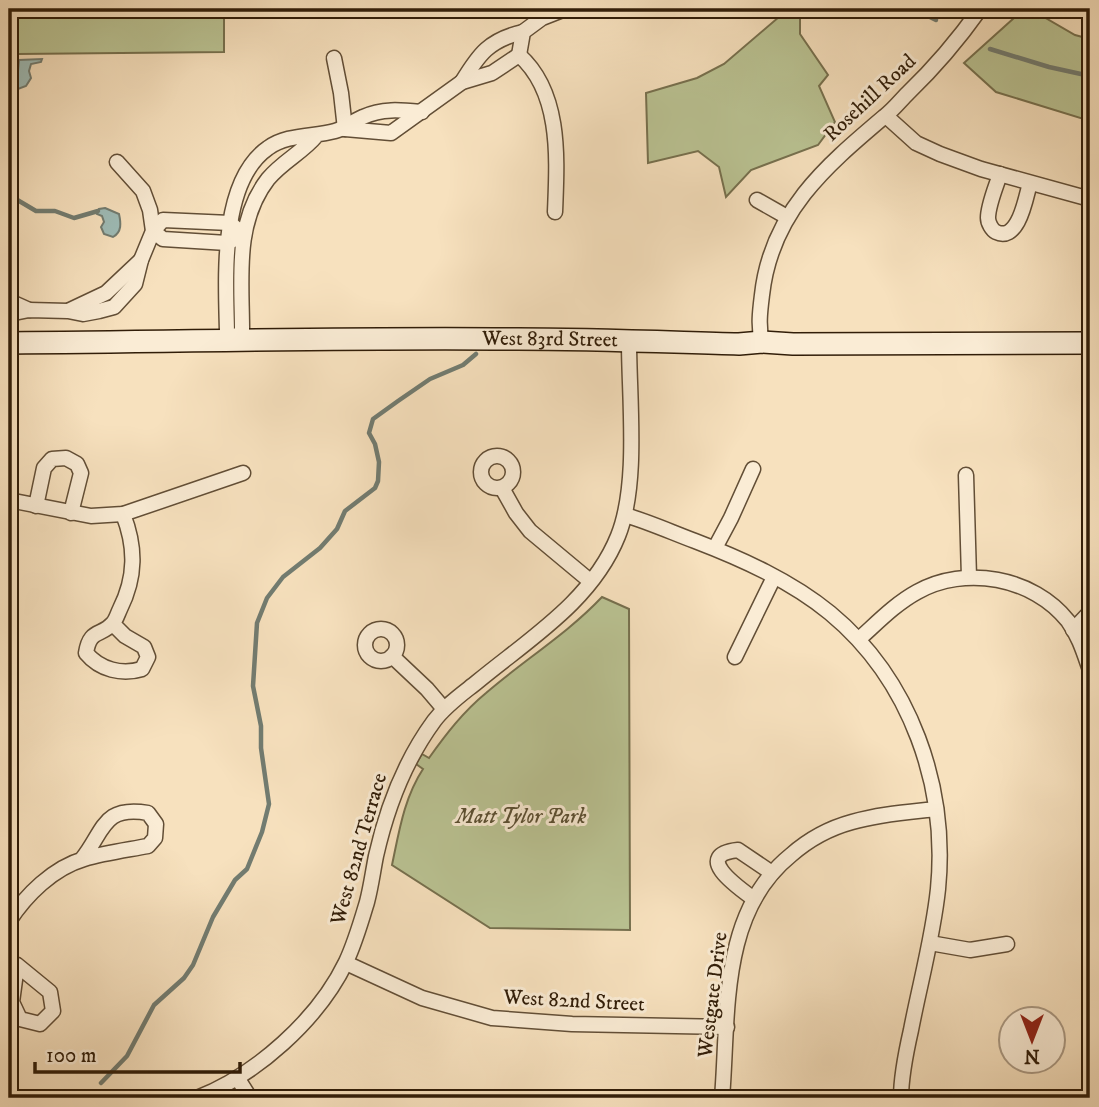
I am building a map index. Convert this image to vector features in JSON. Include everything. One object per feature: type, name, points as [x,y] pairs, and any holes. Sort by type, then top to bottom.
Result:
[{"type":"street","points":[[316,136],[309,145],[281,165],[268,180],[248,217],[244,235],[243,330],[236,339],[227,332],[225,256],[230,223],[240,188],[252,166],[268,148],[294,137],[316,136],[345,129],[391,133],[462,82],[487,46],[523,32],[540,13],[565,9]]},
{"type":"street","name":"Rosehill Road","points":[[762,342],[759,331],[763,286],[770,257],[787,217],[826,167],[886,116],[946,55],[980,9]]},
{"type":"street","points":[[462,82],[492,73],[519,55],[523,32]]},
{"type":"street","points":[[519,55],[540,85],[554,126],[557,163],[555,212]]},
{"type":"street","points":[[334,58],[345,129]]},
{"type":"street","points":[[345,129],[361,118],[379,111],[422,112]]},
{"type":"street","points":[[886,116],[916,143],[940,154],[1090,199]]},
{"type":"street","points":[[117,162],[143,191],[150,210],[153,231],[163,239],[227,243],[244,235]]},
{"type":"street","points":[[1000,174],[988,219],[991,228],[997,233],[1013,229],[1019,220],[1030,183]]},
{"type":"street","points":[[757,200],[787,217]]},
{"type":"street","points":[[9,314],[29,310],[68,311],[106,293],[141,260],[153,231],[163,220],[230,223],[244,235]]},
{"type":"street","points":[[9,301],[29,310]]},
{"type":"street","name":"West 83rd Street","points":[[9,343],[236,339],[519,339],[739,344],[1090,343]]},
{"type":"street","points":[[629,342],[630,481],[625,515],[715,548],[774,577],[814,601],[859,639],[894,688],[909,714],[926,759],[936,809],[940,858],[930,943],[904,1061],[901,1098]]},
{"type":"street","points":[[36,506],[44,468],[52,459],[66,458],[77,464],[81,473],[71,513]]},
{"type":"street","points":[[715,548],[753,469]]},
{"type":"street","points":[[9,500],[91,516],[123,514],[243,473]]},
{"type":"street","points":[[967,475],[970,577]]},
{"type":"street","points":[[502,488],[530,531],[590,581]]},
{"type":"street","points":[[113,624],[128,592],[133,567],[130,538],[123,514]]},
{"type":"street","name":"West 82nd Terrace","points":[[197,1098],[238,1079],[282,1045],[303,1023],[346,963],[368,900],[377,853],[395,791],[413,752],[444,709],[565,611],[610,553],[625,515]]},
{"type":"street","points":[[735,657],[774,577]]},
{"type":"street","points":[[859,639],[899,603],[937,582],[970,577],[994,579],[1034,594],[1066,619],[1090,670]]},
{"type":"street","points":[[1073,630],[1090,612]]},
{"type":"street","points":[[392,656],[444,709]]},
{"type":"street","name":"Westgate Drive","points":[[722,1098],[736,944],[761,885],[800,847],[834,828],[852,822],[936,809]]},
{"type":"street","points":[[9,919],[45,880],[82,859],[148,846],[155,838],[156,824],[148,813],[135,810],[114,816],[103,823],[82,859]]},
{"type":"street","points":[[754,899],[723,875],[718,866],[720,858],[727,851],[738,850],[772,873]]},
{"type":"street","points":[[930,943],[970,950],[1007,944]]},
{"type":"street","name":"West 82nd Street","points":[[346,963],[422,998],[492,1018],[572,1024],[727,1027]]},
{"type":"street","points":[[238,1079],[250,1098]]},
{"type":"green space","points":[[9,9],[224,9],[224,52],[18,54],[9,46]]},
{"type":"green space","points":[[784,9],[800,9],[800,34],[828,75],[819,86],[835,122],[818,145],[751,170],[726,197],[719,167],[698,151],[648,163],[646,93],[697,78],[724,64],[786,11]]},
{"type":"green space","points":[[1024,9],[1030,9],[1075,35],[1090,39],[1090,121],[996,92],[964,63]]},
{"type":"green space","name":"Matt Tylor Park","points":[[602,597],[629,609],[630,930],[490,928],[392,865],[407,803],[423,769],[416,764],[422,754],[429,758],[478,700],[574,623]]},
{"type":"water","points":[[42,59],[41,62],[31,64],[31,78],[26,86],[15,90],[9,109],[11,73],[18,71],[19,60]]},
{"type":"water","points":[[105,208],[119,214],[119,230],[113,237],[104,234],[101,227],[104,222],[102,216],[97,214],[99,209]]},
{"type":"waterway","points":[[914,9],[936,20]]},
{"type":"waterway","points":[[990,49],[1090,76]]},
{"type":"waterway","points":[[9,195],[36,211],[55,211],[74,218],[98,211]]},
{"type":"waterway","points":[[101,1083],[127,1056],[154,1005],[184,978],[193,965],[213,917],[235,880],[247,869],[262,832],[269,804],[261,748],[261,726],[253,686],[257,623],[267,598],[283,577],[320,548],[337,529],[345,511],[375,488],[379,462],[369,433],[373,419],[430,379],[463,365],[476,354]]}]
